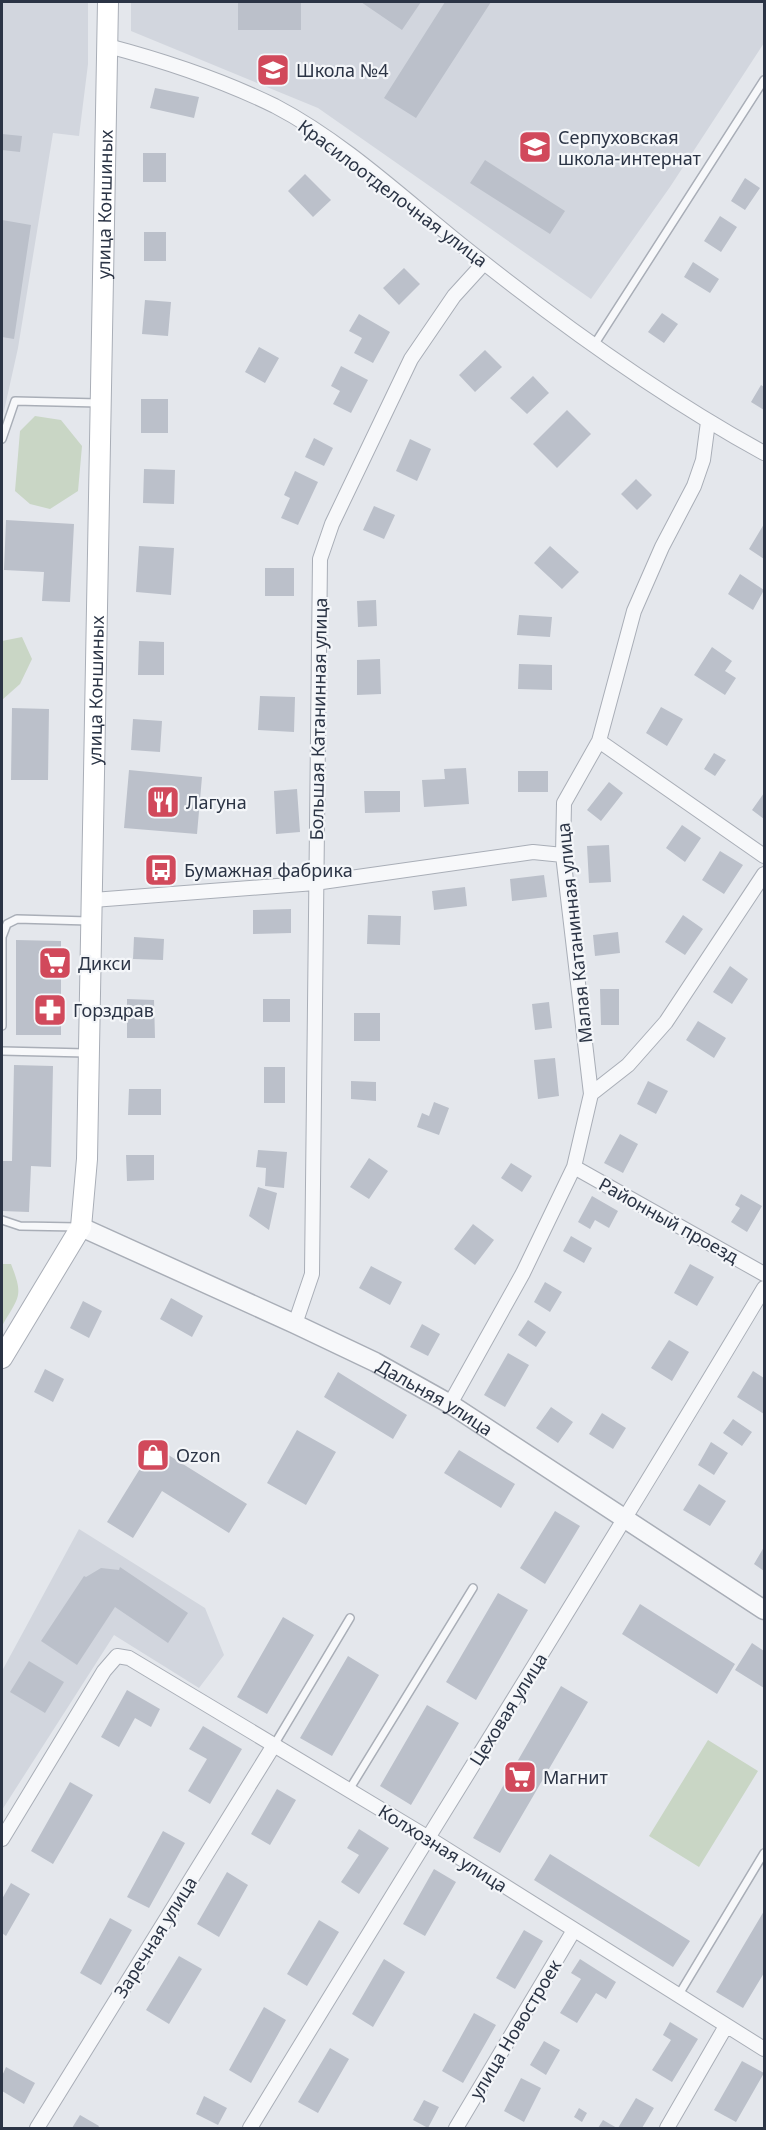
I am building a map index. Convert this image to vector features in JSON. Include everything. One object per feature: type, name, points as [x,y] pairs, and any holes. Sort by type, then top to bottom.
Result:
[{"type":"main road","name":"улица Коншиных","points":[[2,1358],[81,1227],[87,1159],[108,2]]},
{"type":"street","name":"Красилоотделочная улица","points":[[108,46],[168,62],[274,106],[322,135],[484,263],[594,345],[708,422],[765,453]]},
{"type":"street","name":"Большая Катанинная улица","points":[[295,1324],[312,1274],[320,560],[332,524],[411,359],[454,296],[484,263]]},
{"type":"street","name":"Малая Катанинная улица","points":[[450,1404],[524,1273],[574,1167],[591,1095],[563,855],[564,803],[599,741],[634,611],[662,547],[694,486],[703,460],[708,422]]},
{"type":"street","points":[[599,741],[765,856]]},
{"type":"street","points":[[93,900],[315,883],[533,852],[563,855]]},
{"type":"street","points":[[591,1095],[628,1065],[666,1022],[765,874]]},
{"type":"street","name":"Районный проезд","points":[[574,1167],[765,1274]]},
{"type":"street","name":"Дальняя улица","points":[[81,1227],[375,1362],[450,1404],[765,1610]]},
{"type":"street","name":"Цеховая улица","points":[[250,2128],[427,1837],[627,1520],[765,1288]]},
{"type":"street","name":"Колхозная улица","points":[[2,1839],[104,1671],[117,1656],[129,1658],[427,1837],[765,2049]]},
{"type":"street","name":"Заречная улица","points":[[37,2128],[274,1745]]},
{"type":"street","name":"улица Новостроек","points":[[456,2128],[574,1930]]},
{"type":"street","points":[[667,2128],[726,2026]]},
{"type":"lane","points":[[594,345],[765,80]]},
{"type":"lane","points":[[2,439],[15,401],[102,404]]},
{"type":"lane","points":[[2,1026],[2,937],[7,924],[17,919],[92,921]]},
{"type":"lane","points":[[2,1051],[89,1053]]},
{"type":"lane","points":[[2,1220],[20,1226],[81,1227]]},
{"type":"lane","points":[[348,1791],[473,1588]]},
{"type":"lane","points":[[274,1745],[350,1618]]},
{"type":"lane","points":[[678,1996],[765,1853]]},
{"type":"shaded area","points":[[2,2],[88,2],[88,64],[79,136],[53,133],[18,348],[2,420]]},
{"type":"shaded area","name":"Серпуховская школа-интернат","points":[[131,2],[764,2],[764,43],[670,187],[591,299],[318,108],[131,31]]},
{"type":"shaded area","points":[[79,1529],[205,1608],[224,1655],[199,1688],[114,1635],[2,1810],[2,1671]]},
{"type":"green space","points":[[35,416],[61,420],[82,446],[78,491],[50,509],[30,504],[15,491],[20,431]]},
{"type":"green space","points":[[22,637],[32,659],[20,684],[2,700],[2,641]]},
{"type":"green space","points":[[2,1264],[11,1264],[17,1283],[18,1296],[2,1326]]},
{"type":"green space","points":[[708,1740],[758,1771],[699,1867],[649,1836]]},
{"type":"building","points":[[238,2],[301,2],[301,30],[238,30]]},
{"type":"building","points":[[361,2],[421,2],[402,30]]},
{"type":"building","points":[[445,2],[491,2],[416,118],[384,98]]},
{"type":"building","points":[[155,88],[199,97],[194,118],[150,108]]},
{"type":"building","points":[[2,134],[22,136],[20,152],[2,150]]},
{"type":"building","points":[[143,153],[166,153],[166,182],[143,182]]},
{"type":"building","points":[[485,160],[565,211],[550,234],[470,183]]},
{"type":"building","points":[[305,174],[331,200],[313,217],[288,191]]},
{"type":"building","points":[[745,178],[760,188],[745,210],[731,201]]},
{"type":"building","points":[[720,216],[737,227],[721,252],[704,241]]},
{"type":"building","points":[[2,220],[31,225],[14,339],[2,337]]},
{"type":"building","points":[[144,232],[166,232],[166,261],[144,261]]},
{"type":"building","points":[[693,262],[719,279],[710,293],[684,277]]},
{"type":"building","points":[[404,268],[420,284],[399,305],[383,288]]},
{"type":"building","points":[[145,300],[171,302],[168,336],[142,334]]},
{"type":"building","points":[[662,313],[678,324],[664,343],[648,332]]},
{"type":"building","points":[[359,314],[390,332],[373,363],[354,353],[362,338],[349,331]]},
{"type":"building","points":[[259,347],[279,358],[265,383],[245,372]]},
{"type":"building","points":[[485,350],[502,367],[475,392],[459,375]]},
{"type":"building","points":[[341,366],[368,380],[351,413],[333,404],[340,391],[331,386]]},
{"type":"building","points":[[533,376],[549,393],[527,414],[510,398]]},
{"type":"building","points":[[761,385],[764,387],[764,410],[751,402]]},
{"type":"building","points":[[141,399],[168,399],[168,433],[141,433]]},
{"type":"building","points":[[567,410],[591,434],[557,468],[533,444]]},
{"type":"building","points":[[314,438],[333,448],[324,466],[305,457]]},
{"type":"building","points":[[410,439],[431,449],[417,481],[396,471]]},
{"type":"building","points":[[144,469],[175,470],[174,504],[143,503]]},
{"type":"building","points":[[295,471],[318,482],[298,525],[281,518],[290,498],[284,495]]},
{"type":"building","points":[[636,479],[652,495],[637,510],[621,494]]},
{"type":"building","points":[[374,506],[395,515],[384,539],[363,530]]},
{"type":"building","points":[[6,520],[74,524],[70,602],[42,601],[44,572],[4,570]]},
{"type":"building","points":[[764,524],[764,559],[749,549]]},
{"type":"building","points":[[139,546],[174,548],[171,595],[136,592]]},
{"type":"building","points":[[550,546],[579,572],[562,589],[534,563]]},
{"type":"building","points":[[265,568],[294,568],[294,596],[265,596]]},
{"type":"building","points":[[740,574],[764,590],[753,610],[728,594]]},
{"type":"building","points":[[376,600],[377,626],[358,627],[357,601]]},
{"type":"building","points":[[519,615],[552,617],[550,637],[517,635]]},
{"type":"building","points":[[139,641],[164,642],[164,675],[138,675]]},
{"type":"building","points":[[712,647],[732,661],[725,671],[736,678],[725,695],[694,675]]},
{"type":"building","points":[[380,659],[381,694],[357,695],[357,660]]},
{"type":"building","points":[[519,664],[552,665],[552,690],[518,689]]},
{"type":"building","points":[[260,696],[295,697],[294,732],[258,730]]},
{"type":"building","points":[[661,707],[683,719],[667,746],[646,733]]},
{"type":"building","points":[[12,708],[49,709],[48,780],[11,780]]},
{"type":"building","points":[[133,719],[162,721],[160,752],[131,750]]},
{"type":"building","points":[[714,753],[726,760],[715,776],[704,769]]},
{"type":"building","points":[[466,768],[469,804],[424,807],[422,780],[445,779],[444,769]]},
{"type":"building","name":"Лагуна","points":[[129,770],[202,777],[197,834],[124,828]]},
{"type":"building","points":[[518,771],[548,771],[548,792],[518,792]]},
{"type":"building","points":[[609,782],[623,793],[601,821],[587,810]]},
{"type":"building","points":[[297,789],[300,832],[276,834],[274,791]]},
{"type":"building","points":[[364,791],[400,791],[400,812],[365,813]]},
{"type":"building","points":[[764,793],[764,819],[752,810]]},
{"type":"building","points":[[682,825],[701,838],[685,862],[666,848]]},
{"type":"building","points":[[609,845],[611,882],[589,883],[587,846]]},
{"type":"building","points":[[720,851],[743,865],[724,894],[702,880]]},
{"type":"building","points":[[544,875],[547,897],[512,901],[510,879]]},
{"type":"building","points":[[465,887],[467,906],[434,910],[432,891]]},
{"type":"building","points":[[291,909],[291,933],[253,934],[253,910]]},
{"type":"building","points":[[368,915],[401,916],[400,945],[367,944]]},
{"type":"building","points":[[683,915],[703,929],[685,955],[665,942]]},
{"type":"building","points":[[618,932],[620,953],[595,956],[593,935]]},
{"type":"building","points":[[134,937],[164,939],[163,960],[133,959]]},
{"type":"building","points":[[16,940],[61,941],[61,1035],[16,1035]]},
{"type":"building","points":[[730,966],[748,979],[732,1004],[713,992]]},
{"type":"building","points":[[600,989],[619,989],[619,1025],[601,1025]]},
{"type":"building","points":[[127,999],[154,1000],[155,1038],[127,1038]]},
{"type":"building","points":[[263,999],[290,999],[290,1022],[263,1022]]},
{"type":"building","points":[[549,1002],[552,1028],[535,1030],[532,1004]]},
{"type":"building","points":[[354,1013],[380,1013],[380,1041],[354,1041]]},
{"type":"building","points":[[698,1021],[726,1038],[714,1058],[686,1040]]},
{"type":"building","points":[[555,1058],[559,1096],[538,1099],[534,1060]]},
{"type":"building","points":[[14,1065],[53,1066],[51,1167],[31,1166],[29,1212],[2,1211],[2,1161],[12,1161]]},
{"type":"building","points":[[264,1067],[285,1067],[285,1103],[264,1103]]},
{"type":"building","points":[[351,1081],[376,1082],[376,1101],[351,1099]]},
{"type":"building","points":[[648,1081],[668,1091],[656,1114],[637,1104]]},
{"type":"building","points":[[129,1089],[161,1089],[161,1115],[128,1115]]},
{"type":"building","points":[[434,1102],[449,1108],[439,1135],[417,1127],[422,1113],[429,1116]]},
{"type":"building","points":[[620,1134],[638,1144],[623,1173],[604,1163]]},
{"type":"building","points":[[258,1150],[287,1152],[284,1188],[265,1186],[266,1168],[256,1167]]},
{"type":"building","points":[[126,1155],[154,1155],[154,1180],[127,1181]]},
{"type":"building","points":[[369,1158],[388,1171],[369,1199],[350,1187]]},
{"type":"building","points":[[511,1163],[532,1176],[522,1192],[501,1178]]},
{"type":"building","points":[[258,1187],[277,1193],[269,1230],[249,1216]]},
{"type":"building","points":[[741,1194],[762,1206],[747,1232],[731,1222],[740,1208],[735,1205]]},
{"type":"building","points":[[592,1196],[618,1211],[609,1228],[595,1220],[590,1229],[578,1222]]},
{"type":"building","points":[[473,1224],[494,1240],[475,1265],[454,1249]]},
{"type":"building","points":[[571,1236],[592,1248],[584,1263],[563,1251]]},
{"type":"building","points":[[690,1264],[714,1277],[697,1306],[674,1293]]},
{"type":"building","points":[[371,1266],[402,1282],[390,1305],[359,1288]]},
{"type":"building","points":[[545,1282],[562,1292],[550,1312],[534,1302]]},
{"type":"building","points":[[171,1298],[203,1316],[192,1337],[160,1319]]},
{"type":"building","points":[[83,1301],[102,1311],[89,1338],[70,1328]]},
{"type":"building","points":[[528,1320],[546,1332],[536,1347],[518,1335]]},
{"type":"building","points":[[422,1324],[440,1334],[428,1356],[410,1347]]},
{"type":"building","points":[[669,1340],[689,1352],[672,1381],[651,1368]]},
{"type":"building","points":[[508,1353],[529,1365],[505,1407],[484,1395]]},
{"type":"building","points":[[45,1369],[64,1379],[53,1402],[34,1392]]},
{"type":"building","points":[[753,1371],[764,1378],[764,1414],[737,1397]]},
{"type":"building","points":[[338,1372],[407,1415],[393,1439],[324,1397]]},
{"type":"building","points":[[551,1407],[573,1422],[558,1443],[536,1428]]},
{"type":"building","points":[[602,1413],[626,1428],[613,1449],[589,1434]]},
{"type":"building","points":[[733,1419],[752,1432],[742,1446],[723,1433]]},
{"type":"building","points":[[297,1430],[336,1452],[306,1505],[267,1483]]},
{"type":"building","points":[[711,1442],[728,1453],[714,1475],[698,1465]]},
{"type":"building","points":[[154,1446],[247,1504],[229,1533],[162,1491],[133,1538],[107,1522]]},
{"type":"building","points":[[459,1450],[515,1484],[501,1508],[444,1473]]},
{"type":"building","points":[[699,1484],[726,1501],[710,1526],[683,1510]]},
{"type":"building","points":[[555,1511],[580,1526],[545,1584],[520,1568]]},
{"type":"building","points":[[764,1547],[764,1571],[754,1564]]},
{"type":"building","points":[[120,1567],[188,1613],[168,1643],[115,1607],[77,1665],[41,1641],[84,1576],[101,1568],[119,1570]]},
{"type":"building","points":[[498,1593],[528,1610],[476,1700],[446,1682]]},
{"type":"building","points":[[640,1604],[735,1664],[717,1694],[622,1634]]},
{"type":"building","points":[[283,1617],[314,1635],[267,1714],[237,1697]]},
{"type":"building","points":[[752,1643],[764,1651],[764,1688],[735,1670]]},
{"type":"building","points":[[348,1656],[379,1675],[332,1756],[300,1738]]},
{"type":"building","points":[[29,1661],[64,1682],[45,1713],[10,1692]]},
{"type":"building","points":[[561,1686],[588,1702],[500,1853],[473,1838]]},
{"type":"building","points":[[127,1690],[160,1709],[151,1727],[135,1718],[119,1747],[101,1737]]},
{"type":"building","points":[[427,1705],[459,1723],[411,1805],[380,1786]]},
{"type":"building","points":[[203,1726],[242,1749],[210,1804],[188,1791],[207,1759],[189,1749]]},
{"type":"building","points":[[70,1782],[93,1795],[53,1864],[31,1851]]},
{"type":"building","points":[[277,1789],[296,1800],[270,1845],[251,1834]]},
{"type":"building","points":[[359,1829],[389,1848],[359,1894],[341,1882],[359,1855],[347,1848]]},
{"type":"building","points":[[163,1831],[185,1843],[149,1908],[127,1897]]},
{"type":"building","points":[[550,1854],[690,1941],[673,1967],[534,1880]]},
{"type":"building","points":[[434,1869],[456,1882],[425,1936],[403,1924]]},
{"type":"building","points":[[227,1872],[248,1885],[219,1937],[197,1924]]},
{"type":"building","points":[[11,1883],[30,1894],[6,1936],[2,1933],[2,1899]]},
{"type":"building","points":[[764,1911],[764,1973],[743,2008],[716,1992]]},
{"type":"building","points":[[110,1918],[132,1930],[101,1985],[80,1973]]},
{"type":"building","points":[[319,1920],[339,1932],[307,1986],[287,1974]]},
{"type":"building","points":[[524,1930],[543,1941],[515,1989],[496,1978]]},
{"type":"building","points":[[179,1956],[202,1969],[169,2024],[146,2010]]},
{"type":"building","points":[[384,1959],[405,1972],[373,2027],[352,2014]]},
{"type":"building","points":[[580,1959],[616,1982],[606,1999],[596,1993],[577,2023],[560,2013],[581,1979],[571,1973]]},
{"type":"building","points":[[264,2007],[286,2020],[251,2083],[229,2070]]},
{"type":"building","points":[[474,2013],[496,2025],[463,2083],[442,2071]]},
{"type":"building","points":[[670,2022],[698,2039],[672,2082],[652,2070],[671,2040],[663,2035]]},
{"type":"building","points":[[544,2041],[560,2050],[546,2075],[530,2065]]},
{"type":"building","points":[[330,2048],[349,2059],[318,2113],[298,2102]]},
{"type":"building","points":[[742,2061],[764,2073],[736,2122],[714,2110]]},
{"type":"building","points":[[6,2067],[35,2083],[24,2104],[2,2091],[2,2076]]},
{"type":"building","points":[[521,2078],[541,2088],[524,2122],[504,2111]]},
{"type":"building","points":[[204,2096],[227,2108],[218,2125],[196,2114]]},
{"type":"building","points":[[636,2098],[654,2108],[642,2128],[618,2128]]},
{"type":"building","points":[[424,2100],[439,2107],[428,2128],[413,2120]]},
{"type":"building","points":[[579,2108],[587,2113],[582,2122],[574,2117]]},
{"type":"building","points":[[80,2115],[99,2126],[98,2128],[72,2128]]},
{"type":"building","points":[[603,2120],[617,2128],[598,2128]]},
{"type":"place","name":"Школа №4","points":[[273,70]]},
{"type":"place","name":"Серпуховская школа-интернат","points":[[535,147]]},
{"type":"place","name":"Лагуна","points":[[163,802]]},
{"type":"place","name":"Бумажная фабрика","points":[[161,870]]},
{"type":"place","name":"Дикси","points":[[55,963]]},
{"type":"place","name":"Горздрав","points":[[50,1010]]},
{"type":"place","name":"Ozon","points":[[153,1455]]},
{"type":"place","name":"Магнит","points":[[520,1777]]}]
